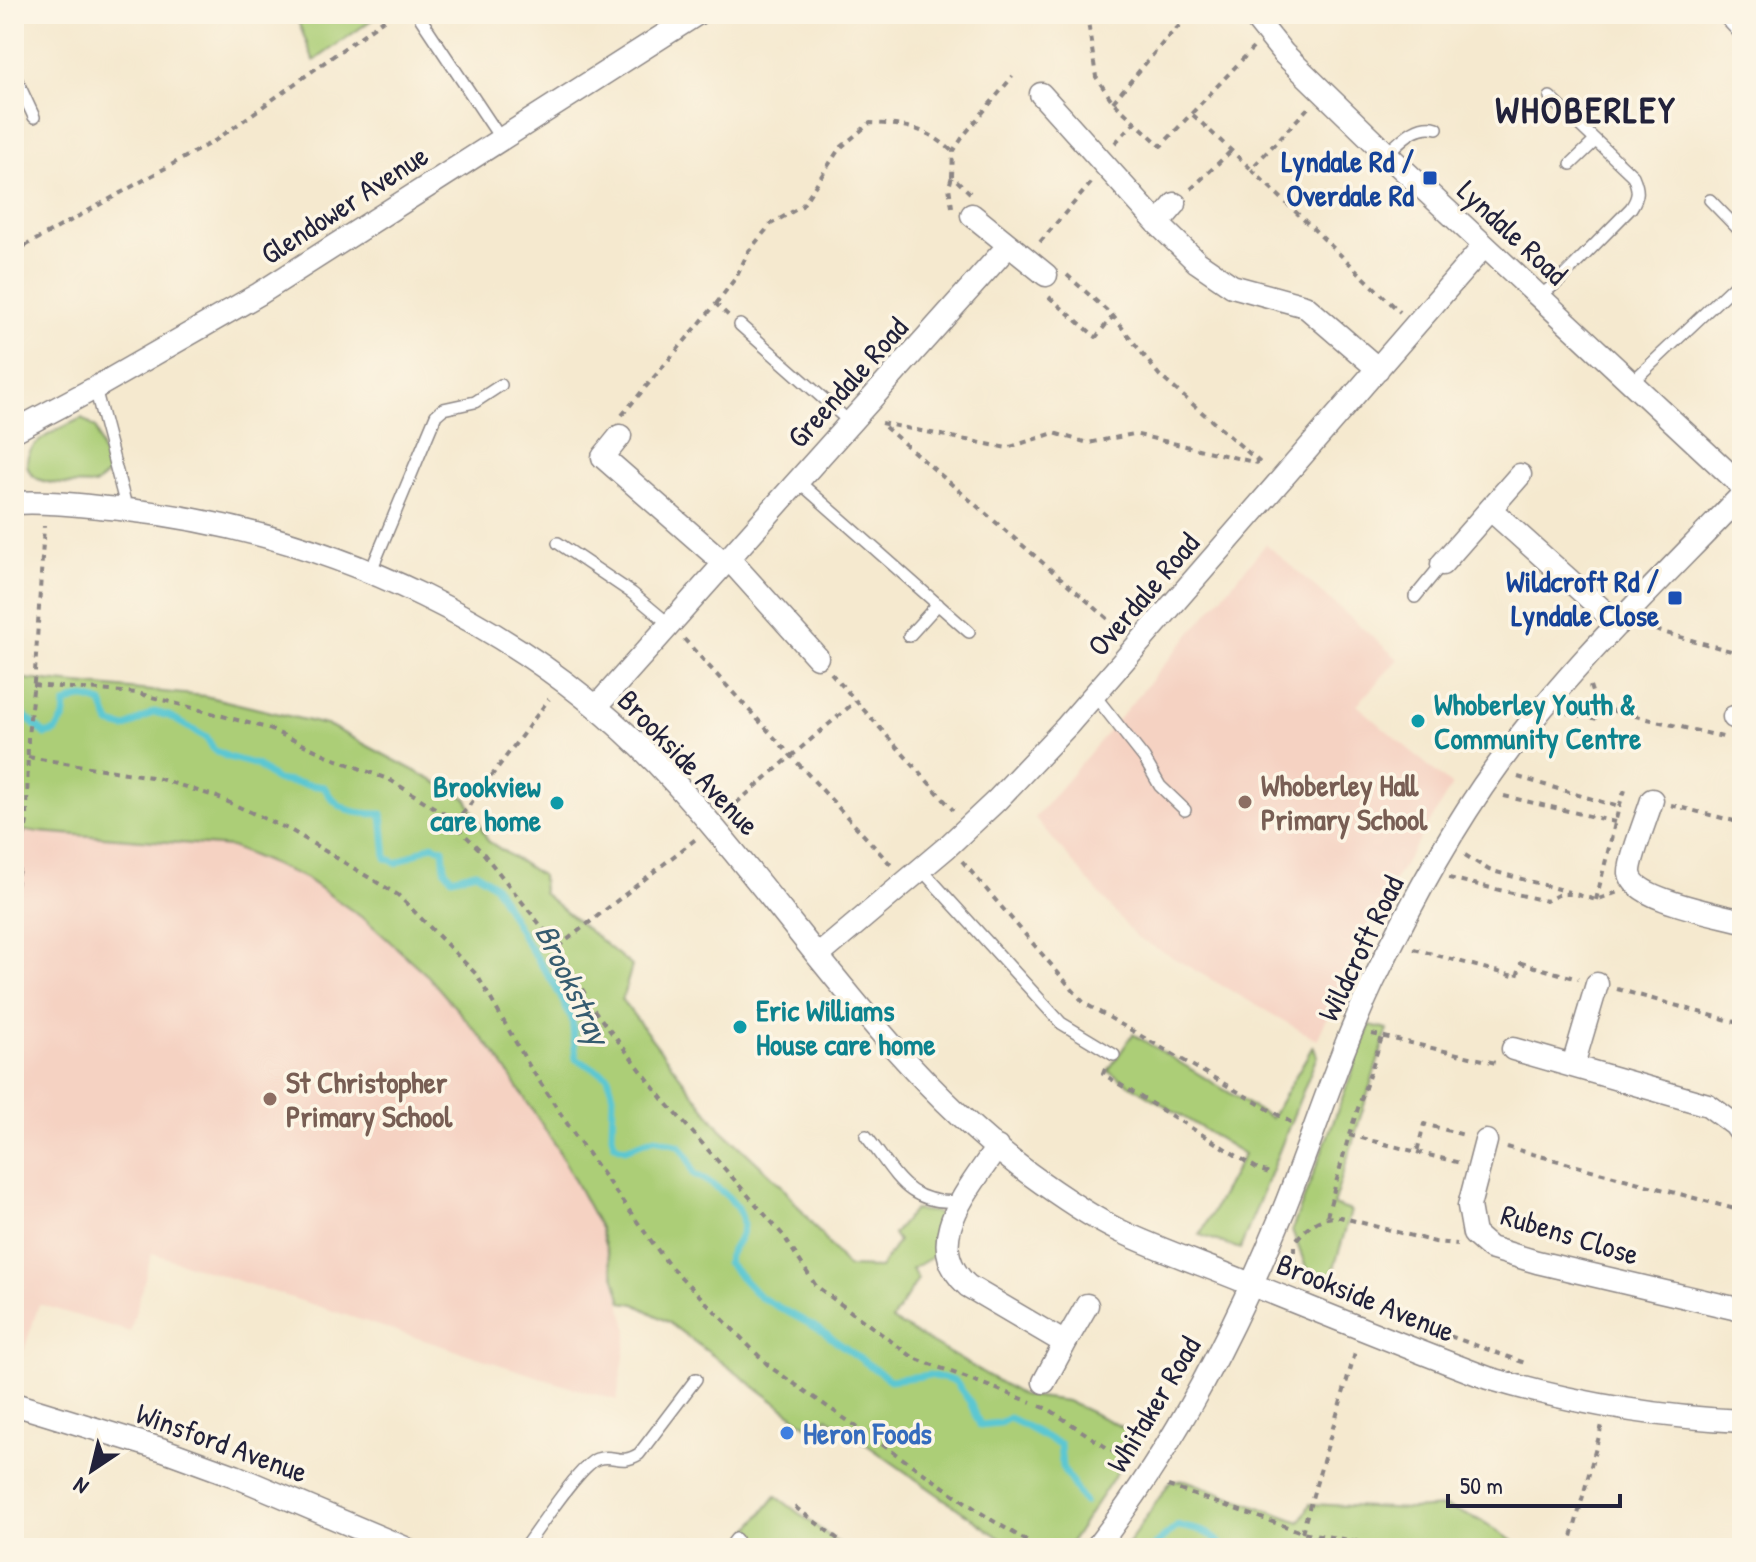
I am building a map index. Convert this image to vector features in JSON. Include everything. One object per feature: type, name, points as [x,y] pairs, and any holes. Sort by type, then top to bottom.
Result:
[{"type":"street","name":"Lyndale Road","points":[[1252,14],[1284,54],[1386,154],[1742,486]]},
{"type":"street","points":[[1729,14],[1742,28]]},
{"type":"street","name":"Glendower Avenue","points":[[14,431],[259,294],[501,139],[682,18]]},
{"type":"street","points":[[1041,94],[1158,224],[1197,262],[1232,286],[1305,306],[1378,369]]},
{"type":"street","points":[[1158,224],[1175,204]]},
{"type":"street","points":[[972,205],[1017,252],[1046,275]]},
{"type":"street","name":"Overdale Road","points":[[819,955],[947,847],[997,800],[1095,696],[1484,246]]},
{"type":"street","name":"Greendale Road","points":[[596,707],[858,416],[1017,252]]},
{"type":"street","points":[[620,436],[603,457],[726,560],[817,657]]},
{"type":"street","points":[[1442,564],[1520,475]]},
{"type":"street","name":"Wildcroft Road","points":[[1252,1284],[1353,1028],[1393,944],[1453,832],[1497,765],[1574,671],[1742,495]]},
{"type":"street","name":"Brookside Avenue","points":[[14,503],[44,502],[127,510],[220,525],[286,542],[370,573],[489,630],[596,707],[665,772],[923,1079],[968,1123],[1021,1167],[1113,1228],[1488,1378],[1607,1408],[1690,1419],[1742,1421]]},
{"type":"street","points":[[1490,509],[1620,623]]},
{"type":"street","points":[[1652,800],[1629,872],[1635,886],[1653,896],[1742,921]]},
{"type":"street","points":[[1573,1065],[1597,984]]},
{"type":"street","points":[[1513,1049],[1708,1105],[1735,1125],[1742,1135]]},
{"type":"street","name":"Rubens Close","points":[[1486,1141],[1469,1206],[1474,1234],[1490,1248],[1742,1310]]},
{"type":"street","points":[[997,1147],[963,1201],[945,1246],[957,1276],[968,1286],[1065,1343]]},
{"type":"street","name":"Whitaker Road","points":[[1098,1545],[1147,1475],[1200,1389],[1252,1284]]},
{"type":"street","points":[[1044,1382],[1087,1305]]},
{"type":"street","name":"Winsford Avenue","points":[[14,1404],[164,1450],[296,1500],[405,1548]]},
{"type":"street","points":[[348,1548],[356,1526]]},
{"type":"lane","points":[[421,19],[501,139]]},
{"type":"lane","points":[[14,74],[34,117]]},
{"type":"lane","points":[[1539,297],[1631,208],[1639,188],[1633,176],[1550,97]]},
{"type":"lane","points":[[1386,154],[1412,130],[1437,128]]},
{"type":"lane","points":[[1571,164],[1595,141]]},
{"type":"lane","points":[[1710,200],[1742,233]]},
{"type":"lane","points":[[1631,383],[1741,279]]},
{"type":"lane","points":[[740,325],[858,416]]},
{"type":"lane","points":[[370,573],[436,415],[443,409],[475,402],[501,385]]},
{"type":"lane","points":[[95,388],[127,510]]},
{"type":"lane","points":[[798,481],[969,632]]},
{"type":"lane","points":[[558,543],[632,593],[669,624]]},
{"type":"lane","points":[[1415,597],[1442,564]]},
{"type":"lane","points":[[909,636],[938,604]]},
{"type":"lane","points":[[1095,696],[1144,758],[1160,786],[1185,810]]},
{"type":"lane","points":[[922,870],[1061,1023],[1114,1055]]},
{"type":"lane","points":[[866,1136],[910,1192],[926,1200],[963,1201]]},
{"type":"lane","points":[[524,1548],[583,1469],[599,1458],[630,1460],[639,1454],[696,1379]]},
{"type":"path","points":[[14,252],[216,140],[392,14]]},
{"type":"path","points":[[1087,14],[1096,77],[1113,102],[1161,146],[1268,34]]},
{"type":"path","points":[[1113,102],[1191,14]]},
{"type":"path","points":[[972,205],[952,176],[953,152],[1013,76]]},
{"type":"path","points":[[1251,169],[1323,92]]},
{"type":"path","points":[[1193,115],[1415,326]]},
{"type":"path","points":[[1017,252],[1102,163],[1135,122]]},
{"type":"path","points":[[620,436],[611,428],[716,304],[737,276],[748,252],[771,224],[802,206],[839,149],[870,123],[910,126],[940,139],[953,152]]},
{"type":"path","points":[[1175,204],[1231,151]]},
{"type":"path","points":[[1113,316],[1096,337],[1037,287],[1055,264],[1113,316],[1160,376],[1281,481]]},
{"type":"path","points":[[716,304],[740,325]]},
{"type":"path","points":[[858,416],[884,425],[1007,448],[1054,433],[1088,443],[1134,434],[1260,463]]},
{"type":"path","points":[[884,425],[1139,645]]},
{"type":"path","points":[[14,898],[27,821],[28,736],[44,502]]},
{"type":"path","points":[[1620,623],[1742,654]]},
{"type":"path","points":[[669,624],[700,654],[892,866],[922,870]]},
{"type":"path","points":[[817,657],[968,826]]},
{"type":"path","points":[[1574,671],[1589,684],[1597,707],[1731,739],[1738,718]]},
{"type":"path","points":[[453,823],[564,682]]},
{"type":"path","points":[[33,685],[137,693],[267,728],[390,780],[443,813],[483,853],[558,947],[594,1010],[664,1100],[783,1235],[816,1286],[914,1358],[1050,1410],[1147,1475],[1172,1488],[1302,1532],[1397,1548]]},
{"type":"path","points":[[558,947],[692,842],[856,701]]},
{"type":"path","points":[[1547,703],[1558,711],[1598,719],[1610,710]]},
{"type":"path","points":[[28,757],[157,778],[217,797],[292,831],[398,895],[477,975],[530,1067],[578,1140],[668,1264],[770,1367],[990,1519],[1039,1548]]},
{"type":"path","points":[[1497,765],[1513,776],[1619,807]]},
{"type":"path","points":[[1484,786],[1498,794],[1615,822]]},
{"type":"path","points":[[1453,832],[1461,852],[1489,870],[1596,900],[1635,886]]},
{"type":"path","points":[[947,847],[968,867],[1084,1003],[1289,1122],[1313,1130]]},
{"type":"path","points":[[1430,873],[1546,901],[1560,894],[1575,894]]},
{"type":"path","points":[[1393,944],[1517,977],[1521,963],[1742,1024]]},
{"type":"path","points":[[1353,1028],[1508,1066],[1513,1049]]},
{"type":"path","points":[[1327,1216],[1349,1135],[1382,1037]]},
{"type":"path","points":[[1114,1055],[1103,1074],[1260,1170],[1294,1180]]},
{"type":"path","points":[[1417,1152],[1424,1124],[1742,1211]]},
{"type":"path","points":[[1349,1135],[1478,1167]]},
{"type":"path","points":[[1314,1284],[1304,1279],[1294,1263],[1294,1242],[1308,1227],[1327,1216],[1435,1242],[1490,1248]]},
{"type":"path","points":[[1408,1321],[1536,1366]]},
{"type":"path","points":[[1302,1532],[1365,1330]]},
{"type":"path","points":[[1569,1548],[1607,1408]]},
{"type":"path","points":[[795,1507],[850,1548]]},
{"type":"shaded area","name":"Whoberley Hall Primary School","points":[[1266,544],[1398,659],[1357,705],[1452,786],[1375,912],[1317,1040],[1135,936],[1035,818]]},
{"type":"shaded area","name":"St Christopher Primary School","points":[[14,830],[231,847],[305,878],[367,921],[427,976],[495,1053],[556,1146],[600,1229],[628,1331],[617,1400],[152,1253],[130,1332],[39,1304],[14,1382]]},
{"type":"green space","points":[[295,14],[380,14],[314,61]]},
{"type":"green space","points":[[82,418],[96,428],[108,474],[95,485],[51,483],[34,476],[27,464],[32,448],[47,435]]},
{"type":"green space","points":[[14,678],[205,696],[330,726],[466,798],[488,841],[542,876],[543,893],[632,966],[622,1000],[721,1129],[781,1185],[847,1267],[880,1268],[898,1241],[893,1234],[914,1210],[934,1212],[941,1217],[935,1235],[934,1256],[912,1269],[918,1279],[892,1320],[1022,1395],[1067,1401],[1141,1436],[1067,1548],[1014,1548],[827,1417],[814,1431],[668,1322],[635,1304],[622,1302],[600,1228],[556,1146],[495,1053],[428,976],[367,921],[305,878],[231,847],[14,830]]},
{"type":"green space","points":[[1370,1025],[1388,1029],[1333,1205],[1351,1211],[1330,1282],[1306,1267],[1292,1230]]},
{"type":"green space","points":[[1133,1034],[1271,1118],[1313,1046],[1317,1056],[1240,1249],[1200,1235],[1244,1154],[1108,1071]]},
{"type":"green space","points":[[1185,1480],[1300,1522],[1310,1504],[1410,1509],[1446,1507],[1482,1521],[1524,1548],[1125,1548],[1170,1482]]},
{"type":"green space","points":[[776,1496],[845,1548],[767,1548],[746,1533]]},
{"type":"waterway","name":"Brookstray","points":[[14,707],[45,734],[56,731],[64,718],[65,705],[79,698],[102,703],[110,724],[125,728],[154,712],[169,716],[207,738],[214,750],[257,765],[276,780],[324,787],[341,807],[382,814],[386,858],[397,863],[432,845],[443,849],[445,870],[452,878],[476,872],[495,886],[572,1019],[576,1059],[608,1076],[613,1095],[612,1136],[615,1145],[625,1149],[655,1138],[680,1146],[694,1174],[720,1190],[741,1215],[741,1234],[727,1262],[760,1297],[819,1329],[890,1380],[930,1375],[955,1381],[970,1402],[980,1425],[1000,1423],[1009,1418],[1060,1444],[1062,1467],[1084,1502]]},
{"type":"waterway","name":"Brookstray","points":[[1155,1545],[1178,1526],[1209,1535],[1223,1548]]},
{"type":"place","name":"Lyndale Rd / Overdale Rd","points":[[1430,178]]},
{"type":"place","name":"Wildcroft Rd / Lyndale Close","points":[[1675,598]]},
{"type":"place","name":"Whoberley Youth & Community Centre","points":[[1418,721]]},
{"type":"place","name":"Whoberley Hall Primary School","points":[[1245,802]]},
{"type":"place","name":"Brookview care home","points":[[557,803]]},
{"type":"place","name":"Eric Williams House care home","points":[[740,1027]]},
{"type":"place","name":"St Christopher Primary School","points":[[270,1099]]},
{"type":"place","name":"Heron Foods","points":[[787,1433]]},
{"type":"district","name":"WHOBERLEY","points":[[1586,109]]}]
